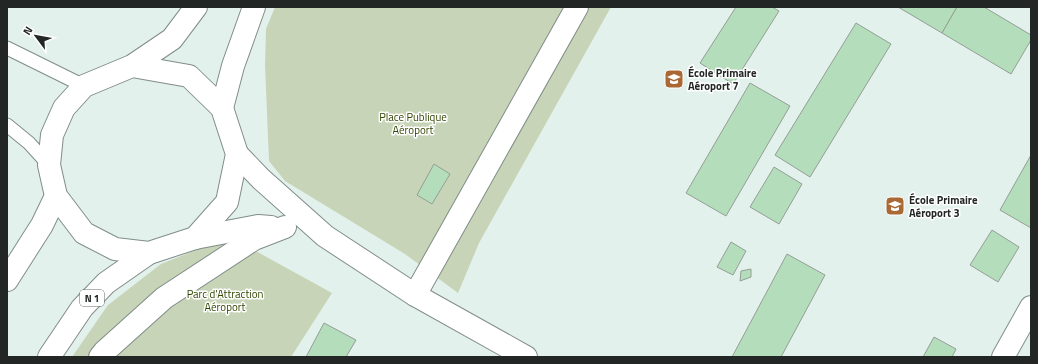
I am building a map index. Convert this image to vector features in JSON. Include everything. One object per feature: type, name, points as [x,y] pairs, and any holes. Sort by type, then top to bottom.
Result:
[{"type":"main road","points":[[196,7],[172,39],[132,66],[84,86],[64,108],[52,135],[49,165],[56,196],[84,233],[115,249],[149,253],[195,238],[258,226],[285,228],[325,236]]},
{"type":"main road","points":[[222,108],[233,66],[254,7]]},
{"type":"main road","points":[[415,295],[577,7]]},
{"type":"main road","points":[[132,66],[189,76],[222,108],[237,154],[261,180],[325,236],[415,295],[526,357]]},
{"type":"main road","points":[[195,238],[227,202],[237,154]]},
{"type":"main road","points":[[7,280],[42,224],[56,196]]},
{"type":"main road","points":[[100,357],[164,298],[254,239],[285,228]]},
{"type":"main road","name":"N 1","points":[[49,357],[82,308],[106,283],[149,253]]},
{"type":"main road","points":[[1003,357],[1028,319]]},
{"type":"lane","points":[[7,48],[84,86]]},
{"type":"lane","points":[[7,124],[29,143],[49,165]]},
{"type":"green space","name":"Place Publique Aéroport","points":[[275,7],[611,7],[479,243],[458,293],[405,254],[285,181],[269,161],[265,65],[266,29]]},
{"type":"green space","name":"Parc d'Attraction Aéroport","points":[[232,238],[332,293],[291,357],[72,357],[108,305],[161,264],[209,245]]},
{"type":"building","points":[[736,7],[772,7],[779,11],[733,84],[700,63]]},
{"type":"building","points":[[898,7],[957,7],[942,33]]},
{"type":"building","points":[[957,7],[984,7],[1031,35],[1031,40],[1011,74],[942,33]]},
{"type":"building","points":[[856,23],[891,44],[810,177],[775,155]]},
{"type":"building","points":[[750,83],[790,106],[726,216],[686,193]]},
{"type":"building","points":[[1031,155],[1031,228],[1000,210]]},
{"type":"building","points":[[434,164],[450,174],[432,204],[417,195]]},
{"type":"building","points":[[774,167],[802,184],[779,224],[750,207]]},
{"type":"building","points":[[992,230],[1019,247],[998,282],[970,265]]},
{"type":"building","points":[[731,242],[746,251],[733,275],[717,267]]},
{"type":"building","points":[[787,254],[825,275],[781,357],[732,357]]},
{"type":"building","points":[[751,269],[751,277],[740,281],[741,271]]},
{"type":"building","points":[[324,323],[356,340],[346,357],[306,357]]},
{"type":"building","points":[[934,337],[956,349],[952,357],[923,357]]},
{"type":"place","name":"École Primaire Aéroport 7","points":[[674,79]]},
{"type":"place","name":"École Primaire Aéroport 3","points":[[895,206]]}]
